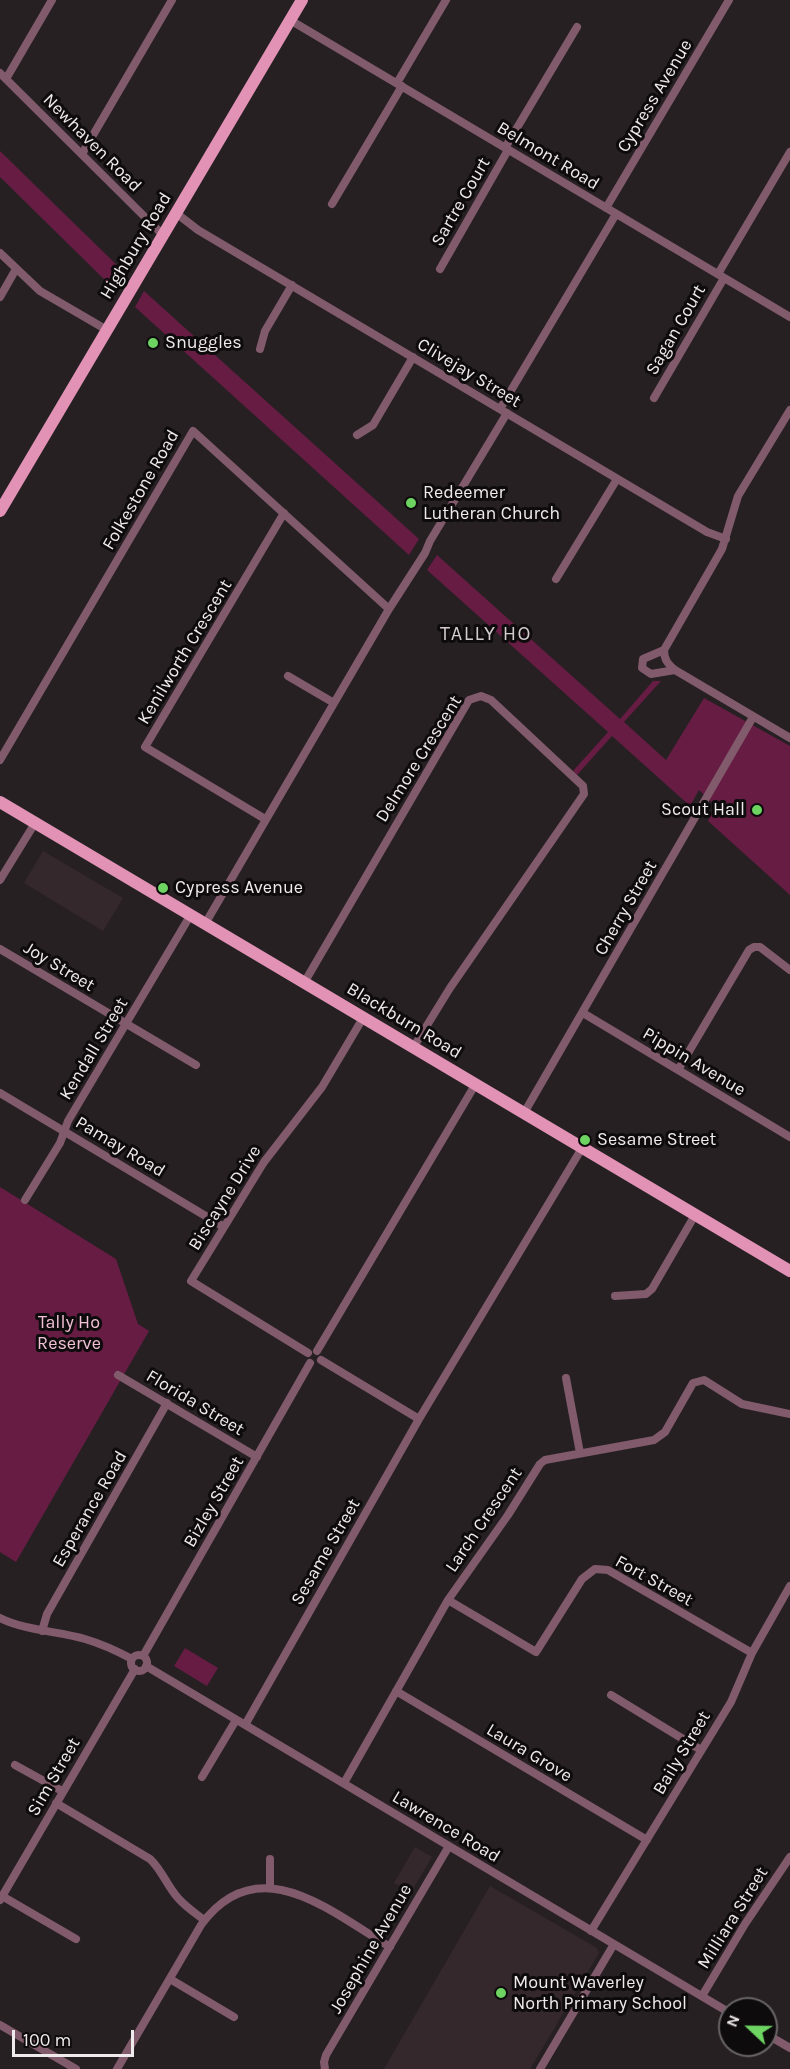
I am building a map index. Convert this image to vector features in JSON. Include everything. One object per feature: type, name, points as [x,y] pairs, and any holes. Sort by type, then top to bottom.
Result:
[{"type":"main road","name":"Highbury Road","points":[[0,511],[302,0]]},
{"type":"main road","name":"Blackburn Road","points":[[0,802],[790,1271]]},
{"type":"street","points":[[3,76],[52,0]]},
{"type":"street","points":[[82,154],[172,0]]},
{"type":"street","points":[[332,204],[446,0]]},
{"type":"street","name":"Cypress Avenue","points":[[606,208],[729,0]]},
{"type":"street","name":"Belmont Road","points":[[290,20],[790,317]]},
{"type":"street","name":"Sartre Court","points":[[440,269],[577,27]]},
{"type":"street","name":"Newhaven Road","points":[[3,76],[163,235]]},
{"type":"street","name":"Sagan Court","points":[[654,398],[790,152]]},
{"type":"street","points":[[205,924],[388,609],[425,553],[616,214]]},
{"type":"street","name":"Clivejay Street","points":[[175,216],[706,532],[726,539]]},
{"type":"street","points":[[0,253],[45,294],[107,330]]},
{"type":"street","points":[[0,297],[16,269]]},
{"type":"street","points":[[260,349],[265,332],[292,285]]},
{"type":"street","points":[[357,435],[373,425],[413,357]]},
{"type":"street","points":[[790,410],[738,496],[722,549],[664,650],[664,658],[675,670],[790,738]]},
{"type":"street","name":"Folkestone Road","points":[[0,760],[193,431],[388,609]]},
{"type":"street","points":[[556,579],[617,478]]},
{"type":"street","name":"Kenilworth Crescent","points":[[265,819],[146,747],[284,513]]},
{"type":"street","points":[[664,650],[643,659],[642,669],[651,674],[675,670]]},
{"type":"street","points":[[288,676],[334,703]]},
{"type":"street","name":"Delmore Crescent","points":[[304,982],[469,700],[481,696],[491,700],[583,786],[584,794],[450,988],[413,1048]]},
{"type":"street","name":"Cherry Street","points":[[524,1113],[753,717]]},
{"type":"street","points":[[0,880],[35,823]]},
{"type":"street","name":"Kendall Street","points":[[26,1200],[60,1143],[68,1121],[190,916]]},
{"type":"street","points":[[678,1070],[749,950],[754,946],[760,947],[790,970]]},
{"type":"street","name":"Joy Street","points":[[0,949],[196,1065]]},
{"type":"street","name":"Pippin Avenue","points":[[583,1013],[790,1137]]},
{"type":"street","name":"Biscayne Drive","points":[[309,1353],[191,1281],[264,1162],[322,1087],[363,1018]]},
{"type":"street","points":[[317,1351],[475,1085]]},
{"type":"street","name":"Pamay Road","points":[[0,1093],[224,1227]]},
{"type":"street","name":"Sesame Street","points":[[245,1725],[419,1419],[582,1148]]},
{"type":"street","points":[[615,1296],[646,1294],[652,1289],[695,1215]]},
{"type":"street","points":[[313,1350],[321,1354],[321,1360],[315,1365],[307,1358],[313,1350]]},
{"type":"street","points":[[321,1360],[419,1419]]},
{"type":"street","name":"Bizley Street","points":[[143,1656],[310,1363]]},
{"type":"street","name":"Florida Street","points":[[118,1375],[257,1457]]},
{"type":"street","points":[[566,1378],[580,1453]]},
{"type":"street","name":"Larch Crescent","points":[[344,1784],[448,1600],[508,1515],[540,1464],[545,1460],[654,1440],[665,1432],[693,1383],[704,1380],[742,1404],[790,1414]]},
{"type":"street","name":"Esperance Road","points":[[42,1631],[47,1614],[167,1403]]},
{"type":"street","name":"Fort Street","points":[[448,1600],[536,1652],[582,1579],[595,1569],[608,1570],[752,1653]]},
{"type":"street","name":"Baily Street","points":[[591,1930],[731,1702],[752,1653],[790,1586]]},
{"type":"street","points":[[0,1618],[16,1626],[84,1638],[112,1648],[132,1659]]},
{"type":"street","points":[[138,1655],[143,1656],[147,1661],[146,1666],[140,1670],[135,1669],[132,1659],[138,1655]]},
{"type":"street","name":"Lawrence Road","points":[[146,1666],[718,2006]]},
{"type":"street","name":"Sim Street","points":[[2,1895],[135,1669]]},
{"type":"street","name":"Laura Grove","points":[[396,1691],[647,1840]]},
{"type":"street","points":[[611,1695],[701,1750]]},
{"type":"street","points":[[202,1777],[236,1720]]},
{"type":"street","points":[[15,1765],[62,1791]]},
{"type":"street","points":[[56,1803],[150,1859],[158,1867],[177,1897],[189,1910],[204,1920]]},
{"type":"street","name":"Josephine Avenue","points":[[325,2069],[326,2055],[448,1846]]},
{"type":"street","name":"Milliara Street","points":[[702,1996],[745,1924],[790,1857]]},
{"type":"street","points":[[270,1859],[270,1887]]},
{"type":"street","points":[[118,2068],[204,1920],[218,1906],[237,1894],[270,1887],[289,1891],[306,1897],[390,1947]]},
{"type":"street","points":[[2,1895],[76,1939]]},
{"type":"street","points":[[540,2069],[614,1944]]},
{"type":"street","points":[[170,1979],[234,2017]]},
{"type":"street","points":[[0,2025],[76,2069]]},
{"type":"shaded area","points":[[43,851],[123,898],[103,931],[24,883]]},
{"type":"shaded area","points":[[415,1847],[432,1857],[411,1892],[394,1883]]},
{"type":"shaded area","name":"Mount Waverley North Primary School","points":[[490,1886],[597,1948],[599,1953],[530,2069],[384,2069]]},
{"type":"green space","points":[[0,151],[125,273],[115,290],[0,177]]},
{"type":"green space","points":[[144,291],[419,539],[409,555],[135,307]]},
{"type":"green space","points":[[437,555],[620,719],[653,681],[661,681],[624,722],[666,760],[704,698],[790,746],[790,895],[708,821],[716,806],[699,790],[690,806],[612,736],[577,775],[573,771],[608,732],[427,570]]},
{"type":"green space","name":"Tally Ho Reserve","points":[[0,1187],[116,1259],[138,1324],[149,1331],[16,1562],[0,1552]]},
{"type":"green space","points":[[185,1648],[218,1668],[207,1686],[174,1666]]},
{"type":"place","name":"Snuggles","points":[[153,343]]},
{"type":"place","name":"Redeemer Lutheran Church","points":[[411,503]]},
{"type":"place","name":"Scout Hall","points":[[757,810]]},
{"type":"place","name":"Cypress Avenue","points":[[163,888]]},
{"type":"place","name":"Sesame Street","points":[[585,1140]]},
{"type":"place","name":"Mount Waverley North Primary School","points":[[501,1993]]},
{"type":"district","name":"TALLY HO","points":[[486,634]]}]
